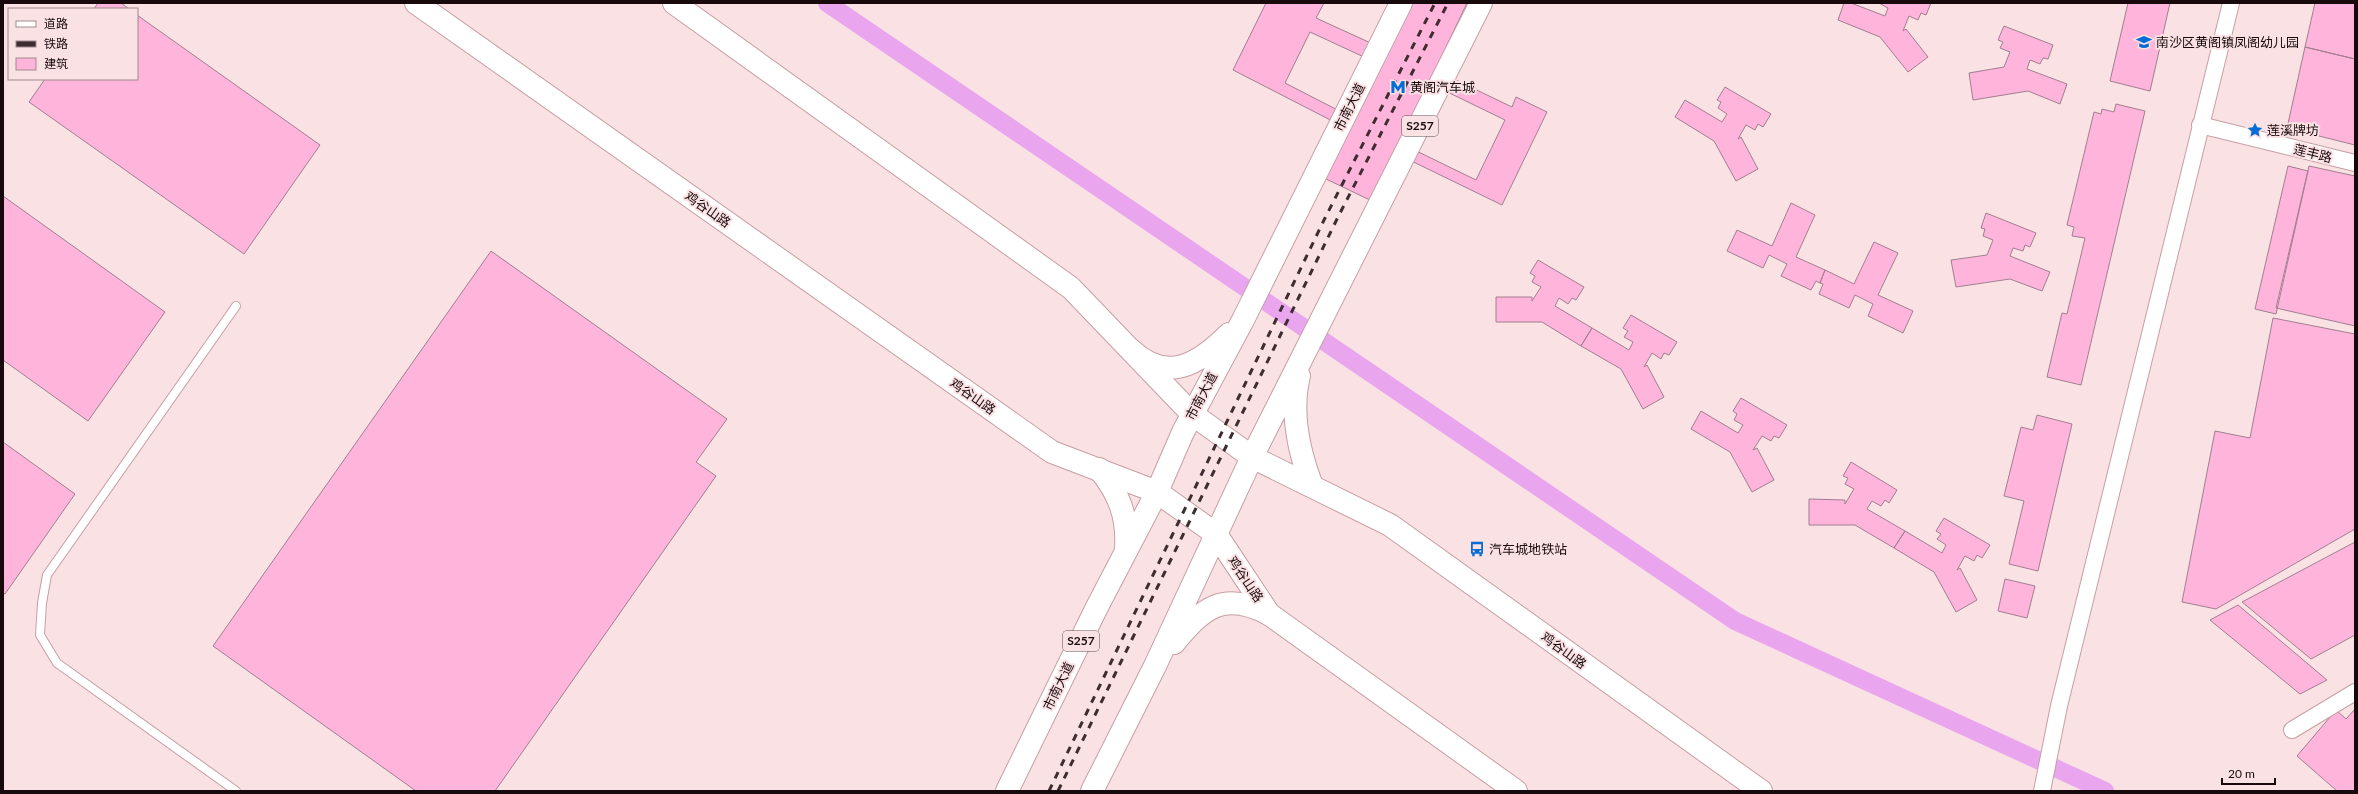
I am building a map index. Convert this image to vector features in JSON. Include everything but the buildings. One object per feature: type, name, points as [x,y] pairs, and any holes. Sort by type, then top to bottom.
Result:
[{"type":"main road","name":"鸡谷山路","points":[[416,3],[1052,452],[1157,492],[1216,534],[1269,614],[1516,791]]},
{"type":"main road","name":"鸡谷山路","points":[[674,3],[1071,288],[1192,414],[1252,457],[1390,525],[1761,791]]},
{"type":"main road","name":"市南大道","points":[[1007,791],[1126,551],[1157,492],[1211,376],[1243,320],[1401,3]]},
{"type":"main road","name":"S257","points":[[1092,791],[1155,666],[1252,457],[1359,249],[1482,3]]},
{"type":"main road","points":[[1131,350],[1142,360],[1155,367],[1169,369],[1184,366],[1214,349],[1243,320]]},
{"type":"main road","points":[[1304,357],[1297,383],[1296,404],[1303,462],[1312,486]]},
{"type":"main road","points":[[1099,469],[1119,498],[1125,515],[1127,533],[1126,551]]},
{"type":"main road","points":[[1155,666],[1195,618],[1209,609],[1224,604],[1239,603],[1255,606],[1269,614]]},
{"type":"street","points":[[2042,791],[2059,706],[2231,3]]},
{"type":"street","name":"莲丰路","points":[[2200,125],[2355,163]]},
{"type":"street","points":[[2292,730],[2355,692]]},
{"type":"lane","points":[[236,306],[48,575],[42,603],[40,635],[57,663],[236,791]]},
{"type":"waterway","points":[[827,3],[1735,621],[2105,791]]},
{"type":"railway","points":[[1049,791],[1325,218],[1435,3]]},
{"type":"railway","points":[[1058,791],[1338,217],[1448,3]]},
{"type":"place","name":"南沙区黄阁镇凤阁幼儿园","points":[[2144,42]]},
{"type":"place","name":"黄阁汽车城","points":[[1398,87]]},
{"type":"place","name":"莲溪牌坊","points":[[2255,130]]},
{"type":"place","name":"汽车城地铁站","points":[[1477,549]]}]
